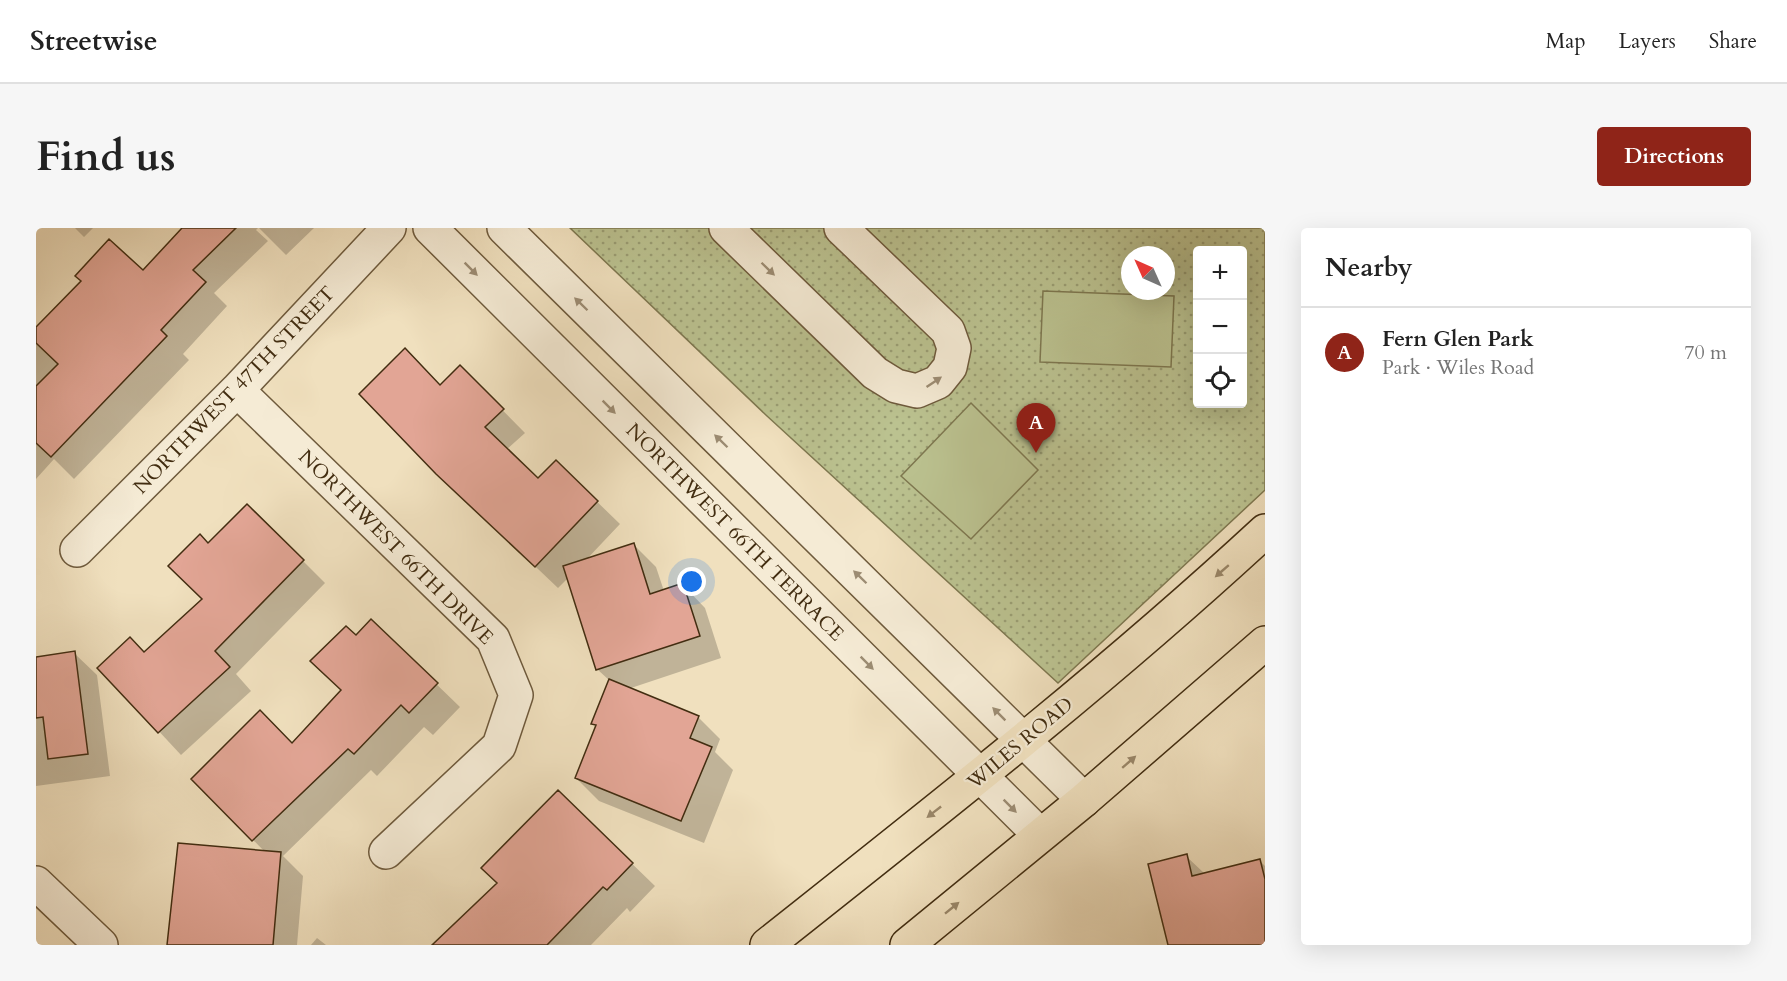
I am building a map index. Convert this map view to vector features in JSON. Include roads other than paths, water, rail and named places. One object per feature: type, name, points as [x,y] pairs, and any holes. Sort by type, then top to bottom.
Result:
[{"type":"main road","name":"WILES ROAD","points":[[766,945],[981,776],[1225,568],[1265,531]]},
{"type":"main road","points":[[907,945],[1084,800],[1265,643]]},
{"type":"street","name":"NORTHWEST 47TH STREET","points":[[77,550],[237,390],[389,228]]},
{"type":"street","name":"NORTHWEST 66TH TERRACE","points":[[430,228],[1040,835]]},
{"type":"street","points":[[504,228],[1084,800]]},
{"type":"street","points":[[726,228],[875,373],[896,386],[917,391],[938,382],[950,367],[954,348],[948,331],[841,228]]},
{"type":"street","name":"NORTHWEST 66TH DRIVE","points":[[237,390],[493,639],[516,695],[499,746],[386,852]]},
{"type":"street","points":[[36,883],[101,945]]},
{"type":"place","name":"Fern Glen Park","points":[[1036,453]]}]
